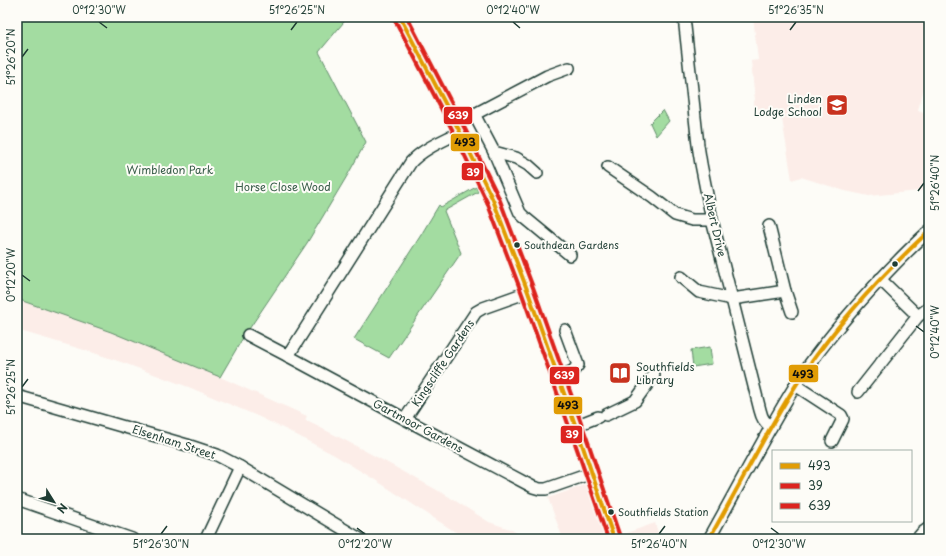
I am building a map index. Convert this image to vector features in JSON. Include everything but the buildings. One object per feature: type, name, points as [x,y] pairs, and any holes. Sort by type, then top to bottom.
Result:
[{"type":"street","points":[[400,17],[458,128],[493,200],[528,292],[614,539]]},
{"type":"street","name":"Albert Drive","points":[[684,17],[698,145],[712,220],[762,418],[766,424],[771,427]]},
{"type":"street","points":[[288,356],[416,156],[458,128],[474,114],[547,76],[569,68]]},
{"type":"street","points":[[474,114],[494,152],[520,213],[524,218],[570,255]]},
{"type":"street","points":[[494,152],[516,158],[528,165],[537,173]]},
{"type":"street","points":[[608,167],[652,197],[675,215],[692,220],[712,220]]},
{"type":"street","points":[[769,226],[785,291],[792,312]]},
{"type":"street","points":[[709,539],[795,385],[819,351],[880,279],[929,231]]},
{"type":"street","points":[[681,277],[699,292],[732,299],[785,291]]},
{"type":"street","points":[[880,279],[918,316]]},
{"type":"street","name":"Kingscliffe Gardens","points":[[405,419],[476,312],[483,308],[528,292]]},
{"type":"street","points":[[858,392],[918,316],[929,308]]},
{"type":"street","points":[[558,377],[573,371],[578,365],[565,330]]},
{"type":"street","name":"Gartmoor Gardens","points":[[248,335],[533,487],[546,489],[592,474]]},
{"type":"street","points":[[575,426],[635,401],[654,375]]},
{"type":"street","points":[[795,385],[841,414],[843,420],[832,441]]},
{"type":"street","name":"Elsenham Street","points":[[17,396],[201,449],[217,455],[240,467],[360,539]]},
{"type":"street","points":[[206,539],[240,467]]},
{"type":"street","points":[[17,499],[132,539]]},
{"type":"street","points":[[917,539],[929,528]]},
{"type":"shaded area","name":"Linden Lodge School","points":[[753,17],[929,17],[929,72],[918,110],[929,114],[929,190],[869,196],[845,191],[801,177],[792,180],[781,113],[754,108],[755,100],[751,61],[758,60]]},
{"type":"shaded area","points":[[17,299],[139,343],[307,416],[305,420],[446,495],[489,522],[510,529],[527,539],[466,539],[336,456],[255,415],[191,388],[124,363],[17,330]]},
{"type":"shaded area","points":[[588,484],[607,537],[624,534],[655,523],[660,539],[563,539],[548,498]]},
{"type":"green space","name":"Wimbledon Park","points":[[17,17],[348,17],[319,52],[366,142],[307,243],[241,341],[220,377],[111,332],[17,299]]},
{"type":"green space","points":[[663,110],[669,121],[656,136],[650,123]]},
{"type":"green space","points":[[476,187],[478,192],[444,211],[461,253],[389,358],[354,339],[439,205],[441,207]]},
{"type":"green space","points":[[710,347],[712,364],[693,367],[691,350]]},
{"type":"transit line","name":"493","points":[[400,17],[460,132],[493,200],[528,292],[614,539]]},
{"type":"transit line","name":"639","points":[[407,17],[499,198],[534,290],[620,537]]},
{"type":"transit line","name":"39","points":[[395,20],[455,135],[487,202],[522,294],[608,539]]},
{"type":"transit line","name":"493","points":[[709,539],[782,408],[819,351],[864,297],[929,231]]},
{"type":"place","name":"Linden Lodge School","points":[[837,105]]},
{"type":"place","name":"Southdean Gardens","points":[[517,245]]},
{"type":"place","name":"Southfields Library","points":[[620,373]]},
{"type":"place","name":"Southfields Station","points":[[611,512]]},
{"type":"park label","name":"Horse Close Wood","points":[[283,187]]}]
